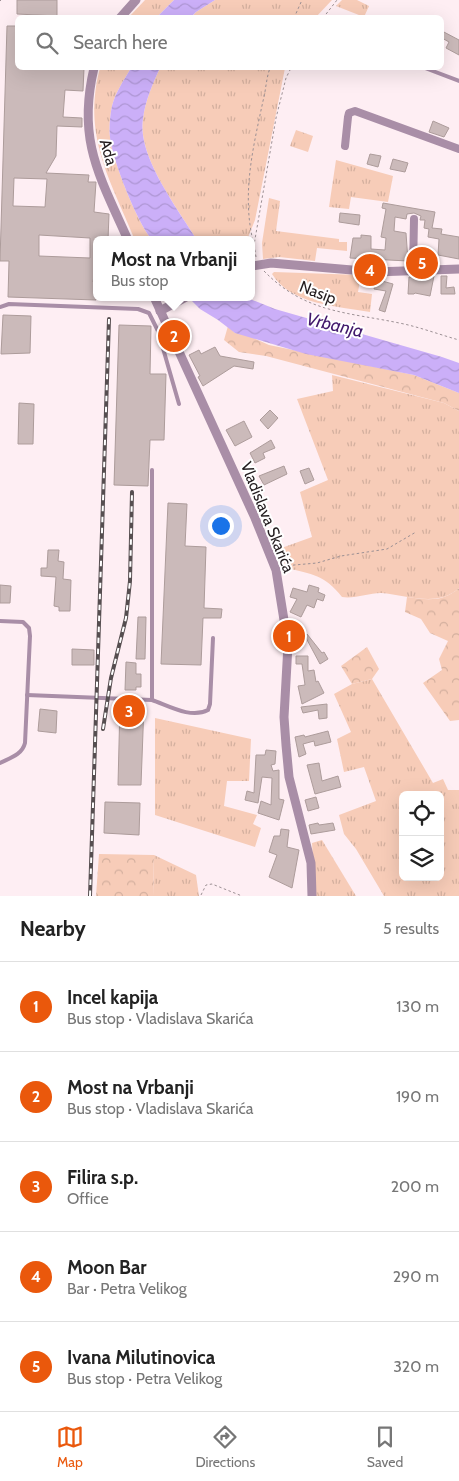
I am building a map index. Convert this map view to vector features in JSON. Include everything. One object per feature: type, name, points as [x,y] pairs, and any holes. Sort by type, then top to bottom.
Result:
[{"type":"street","points":[[123,15],[136,0]]},
{"type":"street","name":"Ada","points":[[94,70],[88,94],[87,122],[90,147],[109,198],[126,236]]},
{"type":"street","points":[[345,146],[348,116],[349,113],[355,111],[459,149]]},
{"type":"street","points":[[413,270],[414,219]]},
{"type":"street","points":[[255,265],[276,263],[374,272],[459,269]]},
{"type":"street","points":[[156,301],[160,311],[178,301]]},
{"type":"street","name":"Vladislava Skarića","points":[[160,311],[255,518],[275,567],[288,645],[284,717],[289,778],[311,863],[312,896]]},
{"type":"lane","points":[[429,70],[459,81]]},
{"type":"lane","points":[[0,307],[9,304],[90,307],[138,309],[149,313],[158,331],[179,404]]},
{"type":"lane","points":[[152,470],[152,700]]},
{"type":"lane","points":[[0,621],[23,622],[29,628],[30,636],[23,750],[0,763]]},
{"type":"lane","points":[[27,695],[152,700],[195,714],[208,710],[210,704],[213,638]]},
{"type":"path","points":[[295,15],[302,0]]},
{"type":"path","points":[[324,15],[337,0]]},
{"type":"path","points":[[252,236],[249,227],[248,195],[254,138],[270,70]]},
{"type":"path","name":"Nasip","points":[[255,239],[276,118],[286,78],[290,70]]},
{"type":"path","name":"Nasip","points":[[255,265],[280,288],[299,299],[331,310],[406,324],[459,340]]},
{"type":"path","points":[[275,567],[317,563],[341,556],[387,549],[416,532]]},
{"type":"path","points":[[201,895],[206,885],[212,884],[242,896]]},
{"type":"green space","points":[[145,0],[174,0],[159,15],[131,15]]},
{"type":"green space","points":[[215,0],[332,0],[318,15],[194,15]]},
{"type":"green space","points":[[342,0],[357,0],[369,6],[365,15],[359,15],[336,6]]},
{"type":"green space","points":[[100,70],[130,70],[113,101],[110,117],[110,137],[115,159],[127,191],[150,236],[133,236],[108,176],[97,136],[94,115],[95,92]]},
{"type":"green space","points":[[159,70],[285,70],[255,220],[249,236],[194,236],[161,182],[146,149],[143,119],[152,86]]},
{"type":"green space","points":[[296,130],[313,136],[308,152],[290,146]]},
{"type":"green space","points":[[336,160],[393,176],[388,202],[351,197],[349,209],[329,207]]},
{"type":"green space","points":[[269,198],[280,201],[276,231],[339,239],[339,242],[347,242],[347,251],[317,248],[315,261],[279,257],[263,259],[262,243]]},
{"type":"green space","points":[[274,272],[361,275],[358,292],[372,294],[370,312],[330,306],[303,298],[280,284],[272,274]]},
{"type":"green space","points":[[228,326],[235,333],[247,335],[269,345],[414,375],[459,393],[459,411],[444,403],[266,356],[239,352],[224,340]]},
{"type":"green space","points":[[332,375],[444,403],[459,411],[459,588],[450,594],[432,599],[381,593],[342,597],[330,584],[317,576],[286,568],[284,561],[276,550],[312,537],[300,492],[328,480],[297,399],[333,391]]},
{"type":"green space","points":[[459,588],[459,720],[450,721],[423,683],[442,670],[439,659],[448,641],[430,633],[421,619],[405,612],[407,597],[441,598]]},
{"type":"green space","points":[[367,647],[379,669],[372,679],[352,684],[341,666]]},
{"type":"green space","points":[[372,679],[433,783],[443,779],[448,790],[459,790],[459,896],[384,896],[356,849],[344,834],[339,815],[376,801],[364,767],[344,772],[337,739],[351,732],[334,694],[352,684]]},
{"type":"green space","points":[[155,718],[251,739],[249,781],[227,781],[224,806],[257,815],[253,824],[261,828],[255,847],[155,815]]},
{"type":"green space","points":[[322,840],[356,896],[315,896],[312,843]]},
{"type":"green space","points":[[99,854],[154,855],[153,896],[96,896]]},
{"type":"green space","points":[[154,855],[196,875],[199,896],[153,896]]},
{"type":"water","points":[[174,0],[215,0],[193,15],[159,15]]},
{"type":"water","points":[[130,70],[159,70],[152,86],[143,119],[146,149],[161,182],[194,236],[150,236],[141,222],[115,159],[110,137],[113,101]]},
{"type":"water","points":[[192,301],[255,301],[275,309],[442,357],[459,363],[459,393],[414,375],[306,354],[235,333],[200,309]]},
{"type":"building","points":[[17,0],[57,0],[57,15],[17,14]]},
{"type":"building","points":[[7,26],[15,26],[15,70],[84,70],[83,91],[65,90],[63,117],[82,118],[82,127],[57,126],[56,156],[46,173],[89,175],[88,182],[96,182],[94,212],[109,214],[108,236],[93,236],[93,300],[8,297],[9,261],[0,261]],"holes":[[[14,178],[47,179],[45,207],[13,206]],[[39,235],[90,238],[90,258],[39,256]]]},
{"type":"building","points":[[444,32],[459,40],[459,55],[446,48],[449,42],[444,39]]},
{"type":"building","points":[[433,121],[449,128],[444,137],[429,132]]},
{"type":"building","points":[[370,154],[381,156],[378,167],[367,164]]},
{"type":"building","points":[[393,159],[408,163],[405,172],[390,169]]},
{"type":"building","points":[[383,203],[435,212],[432,228],[442,229],[441,234],[459,237],[459,259],[438,255],[439,239],[428,237],[429,229],[424,228],[425,220],[420,220],[421,216],[414,213],[407,214],[406,219],[395,217],[394,231],[406,233],[408,261],[350,258],[353,238],[361,238],[361,235],[371,236],[371,249],[385,250],[386,238],[381,237],[386,209],[382,208]]},
{"type":"building","points":[[340,213],[360,215],[359,225],[339,222]]},
{"type":"building","points":[[434,276],[430,296],[415,293],[408,294],[409,277]]},
{"type":"building","points":[[441,276],[447,276],[446,288],[454,287],[455,294],[441,294]]},
{"type":"building","points":[[376,278],[382,278],[382,281],[393,284],[385,312],[379,310],[386,291],[374,289]]},
{"type":"building","points":[[3,315],[31,316],[30,353],[1,354]]},
{"type":"building","points":[[119,325],[151,326],[150,374],[166,374],[164,440],[150,440],[148,486],[114,485]]},
{"type":"building","points":[[215,347],[220,356],[254,362],[253,369],[234,366],[203,386],[189,355],[199,350],[201,354]]},
{"type":"building","points":[[19,403],[34,404],[33,444],[18,444]]},
{"type":"building","points":[[270,410],[278,418],[268,429],[260,420]]},
{"type":"building","points":[[244,421],[252,437],[235,446],[226,430]]},
{"type":"building","points":[[271,440],[275,448],[263,453],[265,458],[255,463],[250,453]]},
{"type":"building","points":[[284,466],[287,474],[264,485],[259,476]]},
{"type":"building","points":[[309,468],[314,480],[305,484],[300,471]]},
{"type":"building","points":[[168,503],[187,504],[185,546],[206,547],[204,608],[222,609],[221,618],[203,618],[201,665],[161,664]]},
{"type":"building","points":[[48,550],[59,550],[58,561],[64,562],[63,579],[71,580],[70,611],[59,611],[59,607],[54,606],[56,577],[41,576],[41,568],[47,568]]},
{"type":"building","points":[[0,585],[11,586],[10,603],[0,603]]},
{"type":"building","points":[[309,585],[319,588],[318,592],[325,595],[323,601],[317,599],[314,608],[307,605],[301,617],[290,612],[297,599],[290,597],[293,588],[307,592]]},
{"type":"building","points":[[138,617],[146,617],[145,659],[136,659]]},
{"type":"building","points":[[307,634],[328,659],[320,664],[305,636]]},
{"type":"building","points":[[72,649],[94,650],[94,665],[72,665]]},
{"type":"building","points":[[296,656],[308,656],[308,671],[314,670],[316,682],[318,681],[324,693],[302,704],[298,686],[305,685],[302,664],[296,664]]},
{"type":"building","points":[[126,662],[136,663],[136,674],[141,674],[141,687],[136,687],[136,690],[125,690]]},
{"type":"building","points":[[120,704],[144,705],[141,785],[118,785]]},
{"type":"building","points":[[327,704],[327,718],[319,719],[318,710],[303,713],[301,707]]},
{"type":"building","points":[[40,709],[57,711],[56,733],[38,731]]},
{"type":"building","points":[[328,731],[331,742],[315,746],[314,741],[303,744],[306,754],[299,757],[295,737],[304,735],[305,737]]},
{"type":"building","points":[[266,750],[276,751],[275,764],[271,765],[273,771],[279,770],[279,799],[284,800],[279,820],[258,813],[261,801],[271,805],[272,778],[262,777],[258,803],[245,800],[247,791],[254,793],[256,755],[265,755]]},
{"type":"building","points":[[319,763],[322,781],[338,776],[341,787],[315,794],[307,765]]},
{"type":"building","points":[[316,797],[319,808],[308,811],[305,800]]},
{"type":"building","points":[[105,802],[140,803],[139,835],[104,833]]},
{"type":"building","points":[[318,823],[319,825],[333,823],[335,830],[311,834],[309,825]]},
{"type":"building","points":[[281,829],[289,830],[287,847],[299,850],[292,888],[269,877],[277,855],[269,852],[274,836],[280,836]]},
{"type":"railway","points":[[90,896],[109,319]]},
{"type":"railway","points":[[103,729],[111,678],[126,618],[130,581],[132,492]]},
{"type":"place","name":"Ivana Milutinovica","points":[[422,263]]},
{"type":"place","name":"Moon Bar","points":[[370,270]]},
{"type":"place","name":"Most na Vrbanji","points":[[174,336]]},
{"type":"place","name":"Incel kapija","points":[[289,636]]},
{"type":"place","name":"Filira s.p.","points":[[129,711]]},
{"type":"water label","name":"Vrbanja","points":[[335,325]]}]
